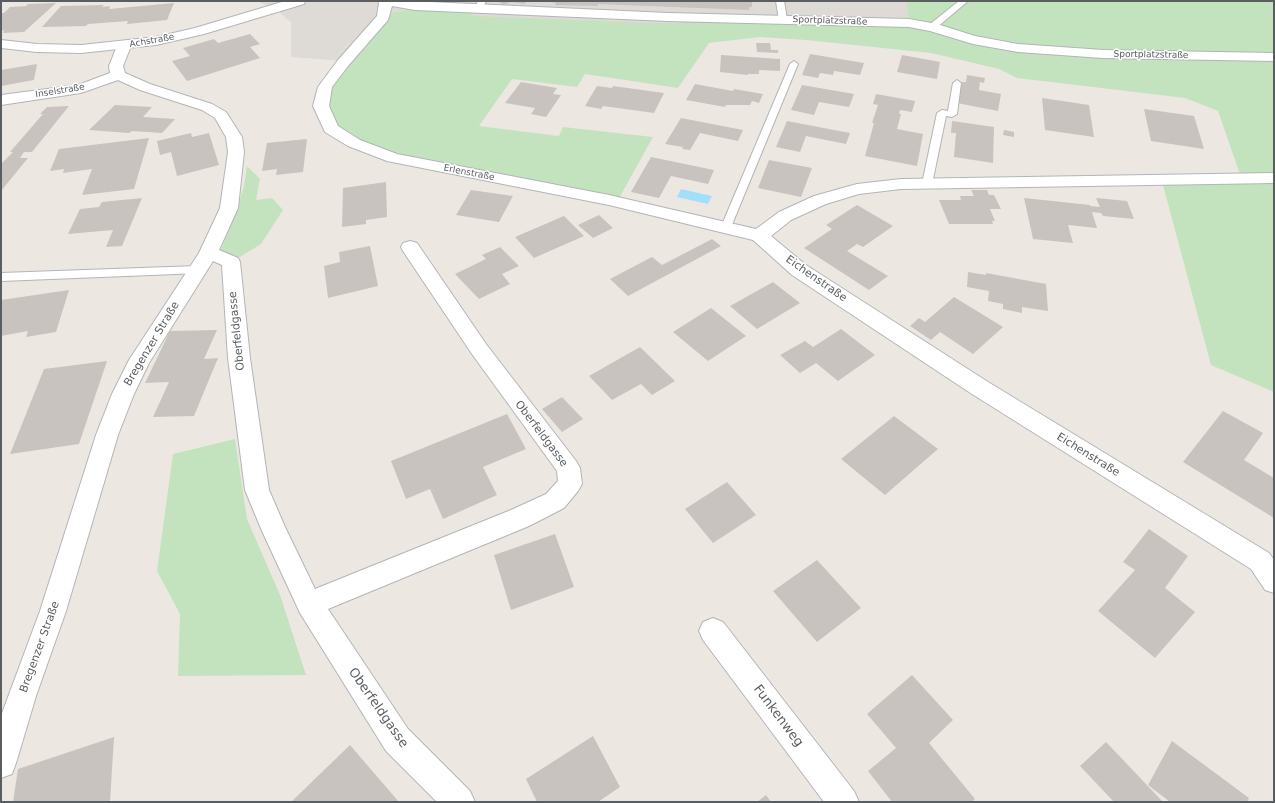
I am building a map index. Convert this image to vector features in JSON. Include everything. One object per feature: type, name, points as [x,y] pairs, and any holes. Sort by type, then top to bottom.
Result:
[{"type":"street","name":"Achstraße","points":[[1,44],[58,49],[124,46],[156,41],[199,31],[299,1]]},
{"type":"street","name":"Sportplatzstraße","points":[[385,2],[415,6],[481,5],[668,17],[909,23],[932,27],[973,40],[1018,48],[1103,54],[1262,58],[1274,57]]},
{"type":"street","name":"Erlenstraße","points":[[385,2],[383,17],[343,63],[326,87],[322,106],[331,129],[354,143],[393,158],[609,200],[759,236]]},
{"type":"street","points":[[117,71],[124,46]]},
{"type":"street","name":"Inselstraße","points":[[1,100],[81,89],[117,71]]},
{"type":"street","name":"Bregenzer Straße","points":[[1,763],[22,696],[53,611],[107,435],[123,394],[140,360],[202,262],[229,208],[235,169],[234,137],[221,115],[207,107],[145,87],[117,71]]},
{"type":"street","points":[[759,236],[785,216],[820,200],[857,189],[900,184],[1274,178]]},
{"type":"street","name":"Eichenstraße","points":[[759,236],[799,270],[973,384],[1267,560],[1274,581]]},
{"type":"street","name":"Oberfeldgasse","points":[[309,604],[520,518],[555,501],[570,484],[568,468],[479,349],[410,247]]},
{"type":"street","name":"Oberfeldgasse","points":[[202,262],[219,256],[230,262],[240,358],[257,490],[274,531],[309,604],[397,740],[459,802]]},
{"type":"street","name":"Funkenweg","points":[[713,631],[843,802]]},
{"type":"lane","points":[[780,1],[783,20]]},
{"type":"lane","points":[[932,27],[964,1]]},
{"type":"lane","points":[[726,227],[794,64]]},
{"type":"lane","points":[[927,184],[942,113],[952,114],[957,83]]},
{"type":"lane","points":[[1,277],[202,262]]},
{"type":"shaded area","points":[[257,1],[908,1],[909,24],[679,18],[680,23],[654,23],[344,61],[291,57],[291,22],[276,10]]},
{"type":"green space","points":[[907,1],[1274,1],[1274,392],[1211,365],[1163,185],[1243,183],[1218,111],[1185,98],[1017,78],[999,69],[931,53],[806,40],[760,37],[709,43],[678,88],[585,74],[577,87],[512,79],[479,126],[559,136],[563,127],[653,137],[618,200],[394,158],[332,128],[326,99],[327,87],[382,15],[409,10],[468,11],[472,16],[654,23],[679,23],[679,18],[909,24]]},
{"type":"green space","points":[[247,166],[260,179],[256,200],[272,198],[283,210],[261,244],[238,258],[221,250],[236,213],[244,186]]},
{"type":"green space","points":[[235,439],[247,519],[280,595],[306,675],[178,676],[180,614],[157,571],[173,454]]},
{"type":"water","points":[[681,189],[712,196],[708,204],[677,197]]},
{"type":"building","points":[[498,1],[526,1],[525,4],[511,2],[503,5]]},
{"type":"building","points":[[545,1],[752,1],[752,7],[749,7],[749,10],[598,4],[598,6],[555,5],[556,3]]},
{"type":"building","points":[[56,3],[24,32],[3,33],[4,30],[1,31],[1,13],[4,13],[10,7],[26,6],[28,4]]},
{"type":"building","points":[[174,3],[167,20],[127,24],[128,21],[88,24],[86,26],[42,27],[61,6],[104,5],[102,7],[110,6],[109,9]]},
{"type":"building","points":[[250,34],[260,44],[250,47],[260,58],[187,81],[172,61],[190,56],[183,48],[214,39],[218,43]]},
{"type":"building","points":[[756,43],[770,43],[771,50],[778,50],[778,53],[757,52]]},
{"type":"building","points":[[810,54],[864,63],[860,75],[834,71],[833,75],[820,73],[818,78],[802,75]]},
{"type":"building","points":[[721,55],[780,59],[780,71],[759,70],[759,74],[748,75],[720,72]]},
{"type":"building","points":[[902,55],[940,62],[937,79],[897,72]]},
{"type":"building","points":[[37,64],[34,80],[1,86],[1,70]]},
{"type":"building","points":[[967,75],[985,78],[984,83],[980,82],[979,90],[1001,94],[998,111],[957,103],[962,82],[966,82]]},
{"type":"building","points":[[521,82],[557,88],[553,94],[561,95],[546,117],[531,114],[535,108],[505,103]]},
{"type":"building","points":[[695,84],[733,91],[734,89],[763,94],[759,103],[752,101],[750,105],[726,105],[725,107],[686,100]]},
{"type":"building","points":[[802,85],[854,94],[849,107],[819,102],[814,115],[791,110]]},
{"type":"building","points":[[597,86],[612,88],[613,86],[664,93],[654,113],[603,106],[601,109],[585,106]]},
{"type":"building","points":[[876,94],[915,101],[912,112],[900,110],[899,114],[901,114],[897,129],[923,134],[917,166],[865,156],[874,123],[872,123],[878,105],[873,104]]},
{"type":"building","points":[[1042,98],[1089,105],[1094,137],[1045,130]]},
{"type":"building","points":[[115,105],[152,107],[143,117],[175,119],[162,133],[132,131],[129,133],[89,130]]},
{"type":"building","points":[[69,106],[32,152],[24,152],[20,158],[28,158],[1,191],[1,164],[13,152],[10,152],[43,114],[40,114],[47,107]]},
{"type":"building","points":[[1144,109],[1194,116],[1204,149],[1151,141]]},
{"type":"building","points":[[681,118],[743,130],[738,141],[700,133],[690,150],[682,149],[683,147],[665,144]]},
{"type":"building","points":[[787,121],[850,133],[846,144],[806,136],[800,152],[776,147]]},
{"type":"building","points":[[952,121],[994,127],[993,163],[954,157],[956,133],[951,133]]},
{"type":"building","points":[[1004,130],[1014,132],[1014,137],[1003,135]]},
{"type":"building","points":[[191,133],[192,137],[209,133],[219,165],[177,176],[171,152],[160,155],[157,141]]},
{"type":"building","points":[[149,138],[134,189],[82,195],[92,169],[63,173],[64,169],[50,171],[59,149]]},
{"type":"building","points":[[307,139],[303,172],[276,175],[277,169],[262,171],[267,143]]},
{"type":"building","points":[[651,157],[714,170],[708,184],[671,176],[659,198],[631,192]]},
{"type":"building","points":[[769,160],[812,168],[801,197],[758,188]]},
{"type":"building","points":[[386,182],[387,217],[366,220],[366,224],[342,227],[343,188]]},
{"type":"building","points":[[471,190],[513,196],[499,222],[456,215]]},
{"type":"building","points":[[971,190],[987,190],[989,195],[994,195],[1001,209],[990,209],[995,221],[992,221],[993,224],[949,224],[939,200],[961,200],[960,196],[974,196]]},
{"type":"building","points":[[142,198],[122,246],[106,247],[113,230],[68,234],[80,209],[99,207],[102,202]]},
{"type":"building","points":[[1024,198],[1100,207],[1096,198],[1127,201],[1134,219],[1103,216],[1101,213],[1092,212],[1097,228],[1068,225],[1073,243],[1033,239]]},
{"type":"building","points":[[857,205],[893,226],[863,247],[857,244],[847,251],[888,276],[869,290],[804,248],[832,229],[826,225]]},
{"type":"building","points":[[599,215],[613,228],[593,238],[578,225]]},
{"type":"building","points":[[564,216],[584,236],[534,258],[515,237]]},
{"type":"building","points":[[712,239],[721,246],[628,296],[610,279],[652,257],[662,265]]},
{"type":"building","points":[[370,246],[378,286],[328,298],[324,266],[340,262],[339,252]]},
{"type":"building","points":[[500,247],[519,266],[502,274],[510,284],[479,299],[455,274],[486,259],[482,255]]},
{"type":"building","points":[[968,272],[986,275],[986,273],[1046,284],[1048,311],[1022,307],[1022,313],[1003,309],[1003,304],[988,301],[989,291],[967,287]]},
{"type":"building","points":[[773,282],[800,303],[757,329],[730,306]]},
{"type":"building","points":[[69,290],[56,332],[26,337],[28,331],[1,336],[1,300]]},
{"type":"building","points":[[954,297],[1003,327],[973,354],[940,332],[931,340],[910,326],[919,318],[925,322]]},
{"type":"building","points":[[711,308],[746,336],[708,361],[673,332]]},
{"type":"building","points":[[841,329],[875,355],[838,381],[816,363],[800,373],[780,355],[805,341],[813,347]]},
{"type":"building","points":[[217,330],[204,359],[218,358],[194,416],[153,417],[169,382],[145,383],[170,331]]},
{"type":"building","points":[[640,347],[675,381],[652,395],[641,384],[612,400],[589,376]]},
{"type":"building","points":[[107,361],[79,444],[10,454],[44,369]]},
{"type":"building","points":[[562,397],[583,419],[562,432],[542,409]]},
{"type":"building","points":[[1223,411],[1263,433],[1244,460],[1274,478],[1274,518],[1183,462]]},
{"type":"building","points":[[507,414],[526,449],[483,467],[497,495],[443,519],[430,489],[406,499],[391,461]]},
{"type":"building","points":[[894,416],[938,449],[885,495],[841,459]]},
{"type":"building","points":[[727,482],[756,515],[713,543],[685,509]]},
{"type":"building","points":[[1149,529],[1188,556],[1165,588],[1195,612],[1155,658],[1098,611],[1135,570],[1123,562]]},
{"type":"building","points":[[555,534],[574,587],[511,610],[494,555]]},
{"type":"building","points":[[817,560],[861,608],[817,642],[773,591]]},
{"type":"building","points":[[912,675],[953,720],[929,743],[975,799],[972,802],[892,802],[868,771],[896,748],[867,714]]},
{"type":"building","points":[[593,736],[620,787],[598,802],[537,802],[526,779]]},
{"type":"building","points":[[114,737],[110,802],[13,802],[18,769]]},
{"type":"building","points":[[1172,741],[1249,798],[1247,802],[1170,802],[1148,785]]},
{"type":"building","points":[[1106,742],[1163,802],[1114,802],[1080,766]]},
{"type":"building","points":[[350,745],[399,802],[291,802]]},
{"type":"building","points":[[766,795],[771,802],[757,802]]}]
